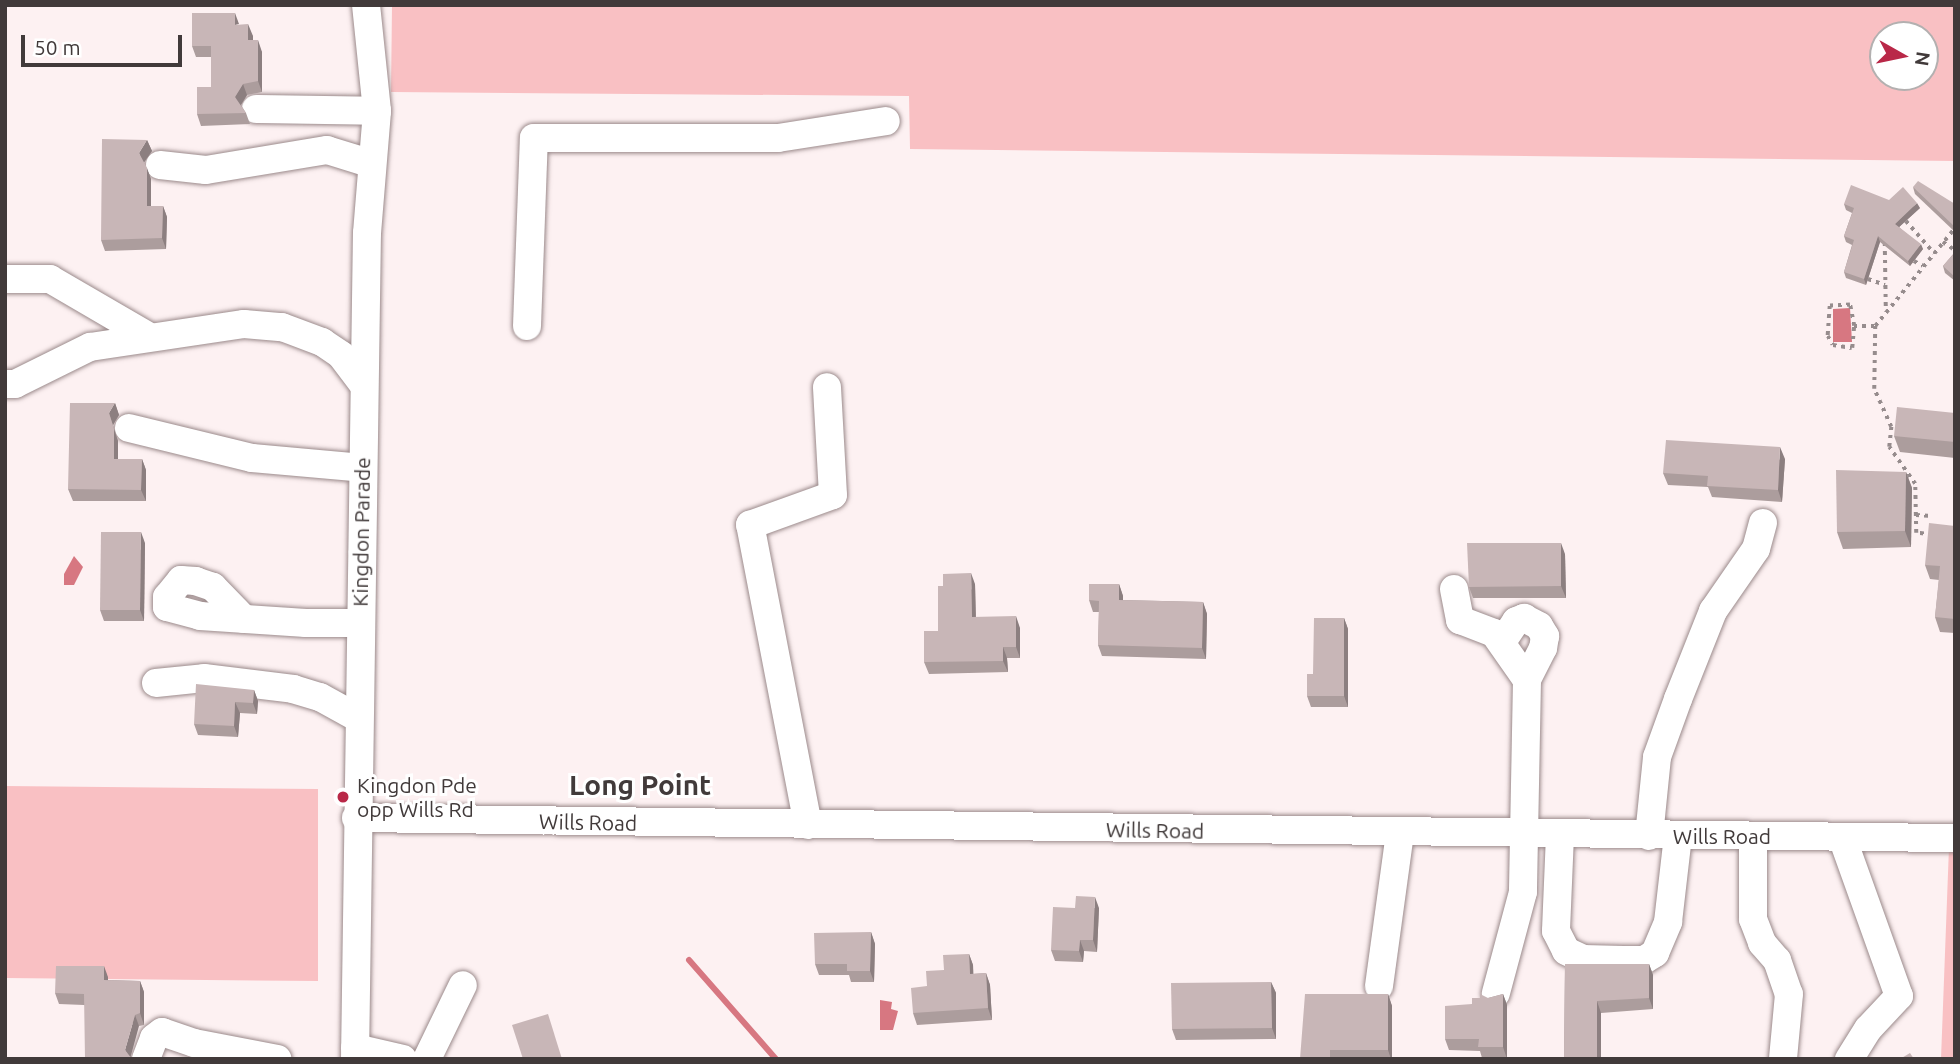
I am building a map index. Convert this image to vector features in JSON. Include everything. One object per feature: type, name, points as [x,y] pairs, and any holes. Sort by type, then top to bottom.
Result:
[{"type":"street","name":"Kingdon Parade","points":[[355,1053],[356,818],[364,385],[372,164],[377,111],[366,5]]},
{"type":"street","points":[[256,109],[377,111]]},
{"type":"street","points":[[527,326],[534,138],[778,138],[886,121]]},
{"type":"street","points":[[160,165],[206,170],[327,150],[372,164]]},
{"type":"street","points":[[5,279],[50,279],[148,336]]},
{"type":"street","points":[[5,384],[15,384],[90,347],[148,336],[244,324],[282,327],[341,355],[364,385]]},
{"type":"street","points":[[808,825],[750,525],[833,495],[827,387]]},
{"type":"street","points":[[129,428],[252,458],[363,468]]},
{"type":"street","points":[[1649,836],[1657,757],[1674,710],[1713,611],[1756,549],[1763,523]]},
{"type":"street","points":[[1454,589],[1460,620],[1494,633],[1527,680]]},
{"type":"street","points":[[1496,993],[1520,912],[1527,680],[1543,648],[1545,636],[1539,626],[1524,618],[1516,621],[1502,642]]},
{"type":"street","points":[[244,619],[360,624]]},
{"type":"street","points":[[156,683],[204,678],[293,689],[320,696],[358,718]]},
{"type":"street","name":"Wills Road","points":[[356,818],[1522,835],[1955,838]]},
{"type":"street","points":[[1379,986],[1400,833]]},
{"type":"street","points":[[1560,835],[1556,931],[1566,951],[1583,959],[1623,960],[1644,960],[1655,953],[1668,922],[1678,836]]},
{"type":"street","points":[[1753,836],[1753,919],[1762,943],[1777,960],[1789,994],[1783,1059]]},
{"type":"street","points":[[1842,837],[1899,996],[1849,1059]]},
{"type":"street","points":[[427,1059],[463,985]]},
{"type":"street","points":[[146,1059],[154,1038],[162,1032],[191,1051],[277,1059]]},
{"type":"street","points":[[355,1053],[403,1059]]},
{"type":"path","points":[[1906,221],[1934,253]]},
{"type":"path","points":[[1942,536],[1916,533],[1915,484],[1889,447],[1891,427],[1874,389],[1875,326],[1955,227],[1949,221]]},
{"type":"path","points":[[1885,232],[1886,311]]},
{"type":"path","points":[[1943,242],[1955,250]]},
{"type":"path","points":[[1876,249],[1885,253]]},
{"type":"path","points":[[1914,261],[1923,266]]},
{"type":"path","points":[[1868,279],[1885,285]]},
{"type":"path","points":[[1850,305],[1854,327],[1852,348],[1833,345],[1828,336],[1830,306],[1850,305]]},
{"type":"path","points":[[1854,327],[1875,326]]},
{"type":"path","points":[[1916,515],[1931,516]]},
{"type":"shaded area","points":[[392,5],[1955,5],[1955,161],[910,149],[909,96],[391,92]]},
{"type":"shaded area","points":[[1850,308],[1852,342],[1833,342],[1833,309]]},
{"type":"shaded area","points":[[74,556],[83,567],[74,585],[64,585],[64,574]]},
{"type":"shaded area","points":[[5,786],[318,789],[318,981],[5,978]]},
{"type":"shaded area","points":[[1949,847],[1955,847],[1955,1059],[1941,1059]]},
{"type":"shaded area","points":[[880,1000],[892,1002],[891,1009],[898,1011],[893,1030],[880,1030]]},
{"type":"building","points":[[192,13],[235,13],[235,25],[248,24],[248,40],[258,40],[258,81],[243,84],[235,97],[246,113],[197,114],[197,87],[211,87],[211,46],[192,46]]},
{"type":"building","points":[[102,139],[147,140],[139,153],[147,168],[147,206],[163,206],[162,238],[101,240]]},
{"type":"building","points":[[1918,181],[1955,204],[1955,227],[1913,187]]},
{"type":"building","points":[[1851,185],[1889,200],[1903,187],[1917,203],[1895,224],[1921,244],[1908,261],[1878,236],[1864,279],[1844,272],[1854,240],[1844,236],[1854,208],[1844,204]]},
{"type":"building","points":[[1955,252],[1955,277],[1943,266]]},
{"type":"building","points":[[70,403],[115,403],[109,413],[114,429],[114,459],[142,459],[141,490],[68,489]]},
{"type":"building","points":[[1897,407],[1955,413],[1955,442],[1894,436]]},
{"type":"building","points":[[1666,440],[1780,447],[1778,490],[1707,486],[1708,476],[1663,473]]},
{"type":"building","points":[[1836,470],[1906,472],[1905,531],[1837,532]]},
{"type":"building","points":[[1929,523],[1955,526],[1955,619],[1935,617],[1940,566],[1925,565]]},
{"type":"building","points":[[101,532],[141,532],[140,610],[100,610]]},
{"type":"building","points":[[1467,543],[1561,543],[1561,586],[1469,587]]},
{"type":"building","points":[[971,573],[972,617],[1016,616],[1016,647],[1003,647],[1003,661],[924,662],[924,631],[938,631],[938,586],[943,586],[943,574]]},
{"type":"building","points":[[1089,584],[1119,584],[1119,600],[1203,602],[1202,648],[1098,645],[1099,601],[1089,600]]},
{"type":"building","points":[[1314,618],[1344,618],[1344,696],[1307,696],[1307,674],[1313,674]]},
{"type":"building","points":[[196,684],[254,690],[253,703],[235,702],[234,726],[194,724]]},
{"type":"building","points":[[1076,896],[1095,897],[1093,940],[1080,940],[1079,951],[1051,950],[1053,907],[1075,908]]},
{"type":"building","points":[[871,932],[870,971],[847,971],[847,964],[815,964],[814,933]]},
{"type":"building","points":[[969,954],[970,974],[986,973],[988,1008],[913,1013],[911,988],[927,986],[926,971],[944,970],[943,955]]},
{"type":"building","points":[[1565,964],[1649,964],[1649,998],[1597,1001],[1597,1059],[1564,1059]]},
{"type":"building","points":[[56,966],[104,966],[104,980],[140,981],[140,1013],[135,1015],[125,1050],[132,1059],[85,1059],[84,994],[55,993]]},
{"type":"building","points":[[1271,982],[1272,1028],[1172,1029],[1171,983]]},
{"type":"building","points":[[1305,994],[1388,994],[1388,1050],[1330,1050],[1330,1059],[1300,1059]]},
{"type":"building","points":[[1480,994],[1488,998],[1503,994],[1503,1047],[1478,1047],[1479,1039],[1445,1039],[1445,1006],[1472,1004],[1472,998],[1480,998]]},
{"type":"building","points":[[548,1014],[562,1059],[523,1059],[512,1025]]},
{"type":"building","points":[[1910,1053],[1914,1059],[1900,1059]]},
{"type":"waterway","points":[[689,960],[776,1059]]},
{"type":"place","name":"Kingdon Pde opp Wills Rd","points":[[343,797]]},
{"type":"district","name":"Long Point","points":[[640,785]]}]
